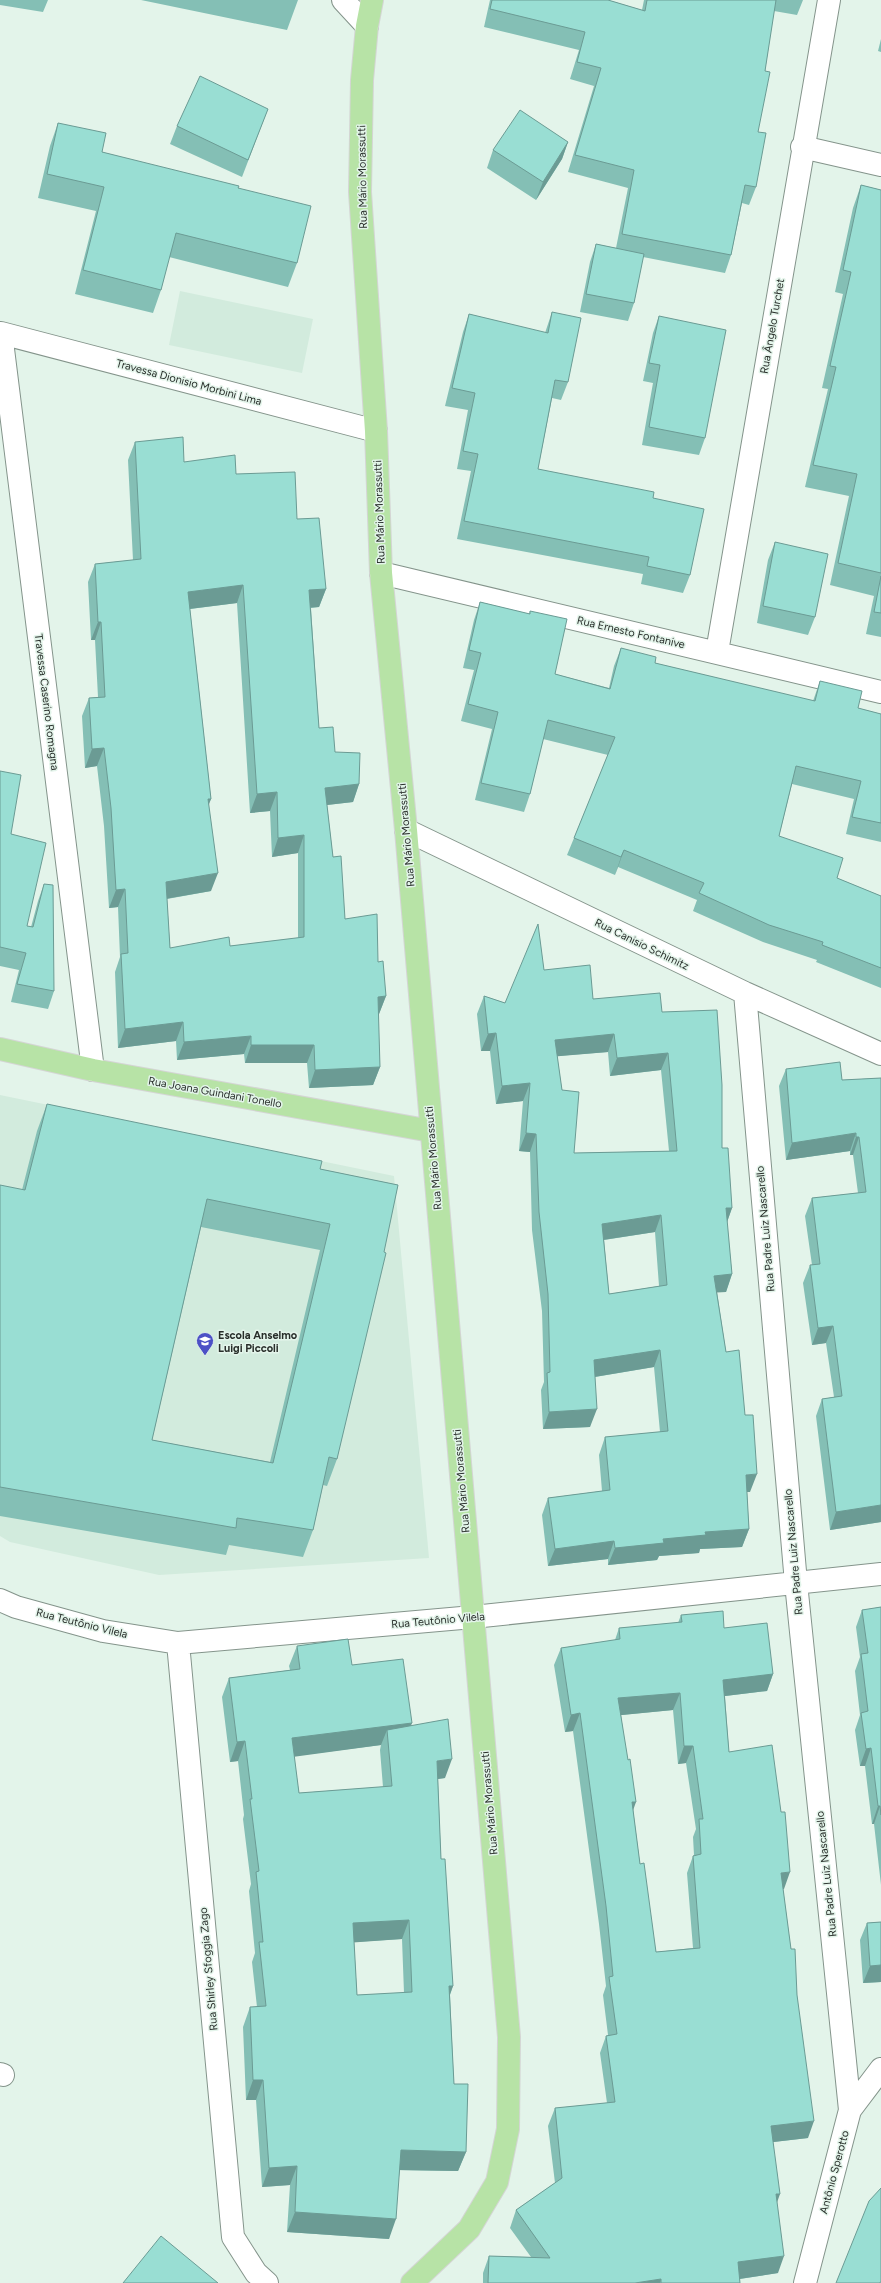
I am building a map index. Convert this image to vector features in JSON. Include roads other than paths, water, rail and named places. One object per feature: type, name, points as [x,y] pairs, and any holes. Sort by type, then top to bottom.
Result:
[{"type":"main road","name":"Rua Mário Morassutti","points":[[372,0],[367,26],[362,80],[360,192],[376,430],[381,573],[406,830],[509,2037],[508,2129],[497,2182],[468,2229],[412,2283]]},
{"type":"main road","name":"Rua Joana Guindani Tonello","points":[[0,1049],[93,1070],[431,1131]]},
{"type":"street","points":[[343,0],[367,26]]},
{"type":"street","name":"Rua Ângelo Turchet","points":[[717,652],[828,0]]},
{"type":"street","points":[[802,147],[881,165]]},
{"type":"street","name":"Travessa Dionisio Morbini Lima","points":[[1,333],[376,430]]},
{"type":"street","name":"Travessa Caserino Romagna","points":[[1,333],[93,1070]]},
{"type":"street","name":"Rua Ernesto Fontanive","points":[[381,573],[881,692]]},
{"type":"street","name":"Rua Canisio Schimitz","points":[[406,830],[745,993],[881,1054]]},
{"type":"street","name":"Rua Padre Luiz Nascarello","points":[[745,993],[796,1583],[850,2110]]},
{"type":"street","name":"Rua Teutônio Vilela","points":[[0,1600],[16,1607],[104,1631],[178,1644],[473,1617],[881,1574]]},
{"type":"street","name":"Rua Shirley Sfoggia Zago","points":[[178,1644],[233,2237],[256,2273],[267,2283]]},
{"type":"street","name":"Antônio Sperotto","points":[[805,2283],[850,2110],[881,2069]]},
{"type":"place","name":"Escola Anselmo Luigi Piccoli","points":[[205,1356]]}]
